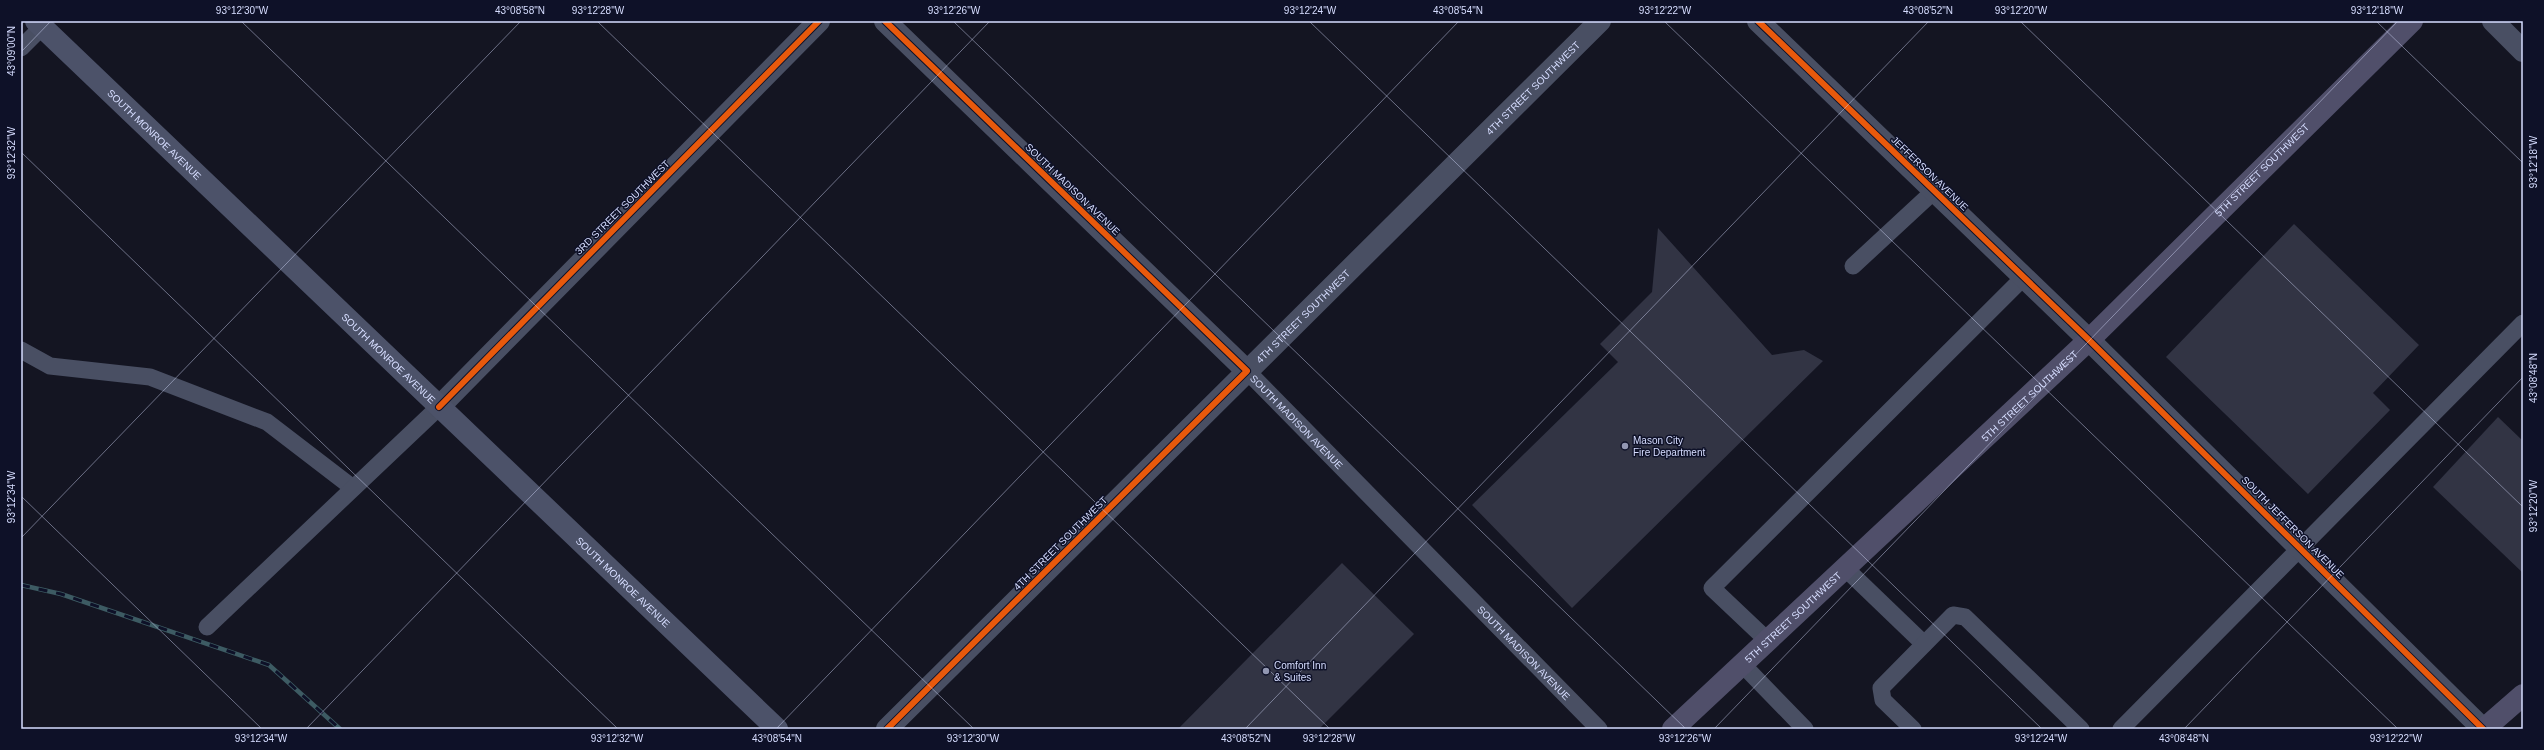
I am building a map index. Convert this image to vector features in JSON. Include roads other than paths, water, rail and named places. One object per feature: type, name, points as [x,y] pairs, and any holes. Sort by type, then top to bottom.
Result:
[{"type":"main road","name":"5TH STREET SOUTHWEST","points":[[1673,729],[1846,569],[2089,340],[2412,21]]},
{"type":"main road","name":"SOUTH MONROE AVENUE","points":[[41,23],[777,729]]},
{"type":"main road","points":[[2483,729],[2523,695]]},
{"type":"street","name":"3RD STREET SOUTHWEST","points":[[439,406],[819,21]]},
{"type":"street","name":"SOUTH MADISON AVENUE","points":[[885,21],[1247,371]]},
{"type":"street","name":"4TH STREET SOUTHWEST","points":[[887,729],[1600,21]]},
{"type":"street","name":"JEFFERSON AVENUE","points":[[1758,21],[2089,340]]},
{"type":"street","points":[[2492,21],[2523,51]]},
{"type":"street","name":"SOUTH JEFFERSON AVENUE","points":[[2089,340],[2483,729]]},
{"type":"lane","points":[[21,48],[41,23]]},
{"type":"lane","points":[[1853,266],[1934,191]]},
{"type":"lane","points":[[1768,641],[1712,588],[2024,277]]},
{"type":"lane","points":[[2121,729],[2523,323]]},
{"type":"lane","points":[[21,350],[50,366],[150,377],[267,422],[354,488]]},
{"type":"lane","name":"SOUTH MADISON AVENUE","points":[[1247,371],[1599,729]]},
{"type":"lane","points":[[207,627],[439,406]]},
{"type":"lane","points":[[1846,569],[1924,644]]},
{"type":"lane","points":[[1913,729],[1883,700],[1881,688],[1953,615],[1965,617],[2080,729]]},
{"type":"lane","points":[[1742,665],[1805,729]]},
{"type":"railway","points":[[21,585],[61,594],[269,665],[340,729]]},
{"type":"place","name":"Mason City Fire Department","points":[[1625,446]]},
{"type":"place","name":"Comfort Inn & Suites","points":[[1266,671]]}]
